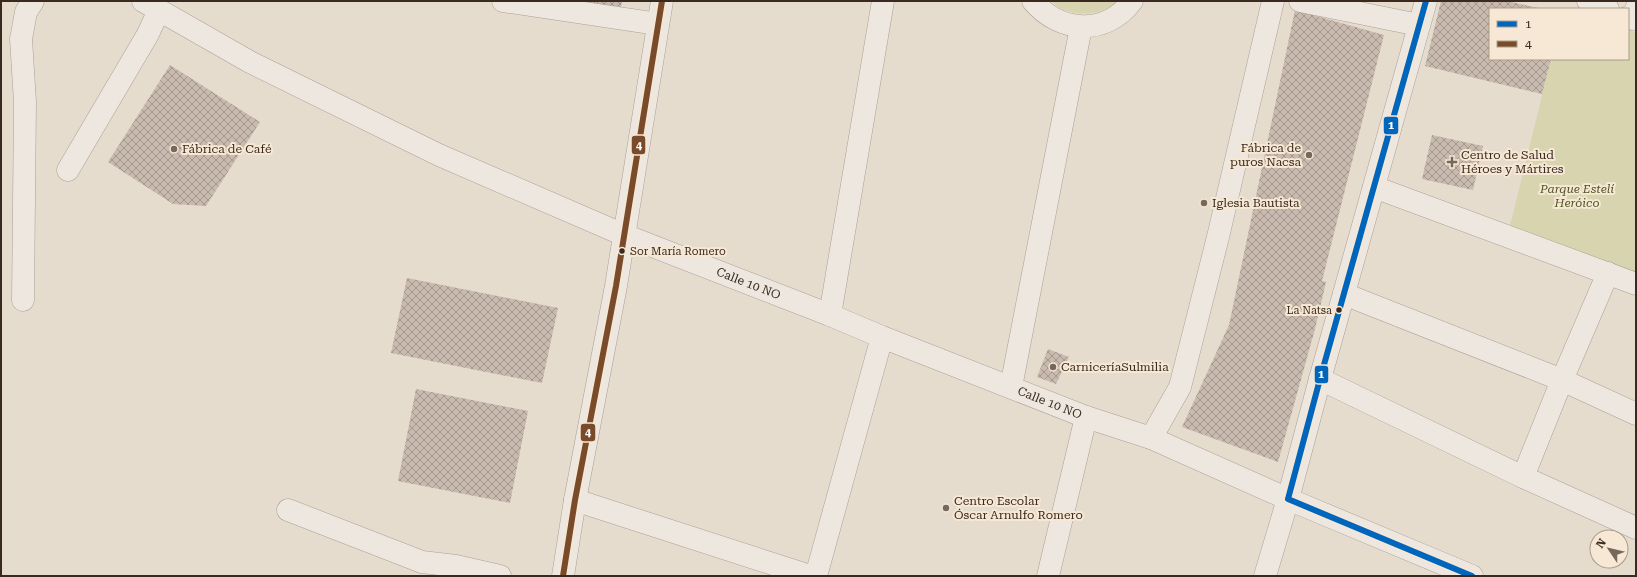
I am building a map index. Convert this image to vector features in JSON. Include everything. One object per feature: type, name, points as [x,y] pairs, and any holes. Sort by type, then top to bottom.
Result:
[{"type":"street","points":[[23,300],[25,102],[21,40],[26,12],[33,1]]},
{"type":"street","points":[[503,1],[658,24]]},
{"type":"street","points":[[563,576],[575,500],[616,286],[662,1]]},
{"type":"street","points":[[830,315],[883,1]]},
{"type":"street","points":[[1033,1],[1054,20],[1081,27],[1104,23],[1125,10],[1132,1]]},
{"type":"street","points":[[1151,438],[1180,387],[1218,237],[1273,1]]},
{"type":"street","points":[[1300,1],[1419,25]]},
{"type":"street","points":[[1265,576],[1288,499],[1320,379],[1426,1]]},
{"type":"street","points":[[1588,1],[1606,8]]},
{"type":"street","points":[[68,170],[148,34],[151,6]]},
{"type":"street","name":"Calle 10 NO","points":[[151,6],[250,62],[439,155],[624,235],[1086,417],[1151,438],[1288,499],[1472,576]]},
{"type":"street","points":[[1629,17],[1633,19],[1636,9]]},
{"type":"street","points":[[1011,387],[1081,27]]},
{"type":"street","points":[[1374,187],[1636,284]]},
{"type":"street","points":[[1523,477],[1562,380],[1608,274]]},
{"type":"street","points":[[1344,294],[1562,380],[1636,414]]},
{"type":"street","points":[[816,576],[882,337]]},
{"type":"street","points":[[1320,379],[1523,477],[1636,528]]},
{"type":"street","points":[[1048,576],[1086,417]]},
{"type":"street","points":[[575,500],[810,576]]},
{"type":"street","points":[[288,510],[422,562],[456,566],[500,576]]},
{"type":"green space","points":[[1051,1],[1117,1],[1112,6],[1099,12],[1077,13],[1064,10]]},
{"type":"green space","name":"Parque Estelí Heróico","points":[[1629,30],[1636,32],[1636,279],[1508,234],[1551,60],[1629,60]]},
{"type":"building","points":[[551,1],[622,1],[620,12]]},
{"type":"building","points":[[1441,1],[1507,1],[1538,8],[1489,8],[1489,60],[1551,60],[1542,94],[1425,66]]},
{"type":"building","name":"Fábrica de puros Nacsa","points":[[1295,10],[1384,35],[1322,281],[1326,282],[1315,329],[1278,462],[1182,427],[1229,325]]},
{"type":"building","points":[[170,65],[260,122],[206,206],[173,204],[108,162]]},
{"type":"building","name":"Centro de Salud Héroes y Mártires","points":[[1432,135],[1483,146],[1473,190],[1422,179]]},
{"type":"building","points":[[407,278],[558,308],[542,383],[391,353]]},
{"type":"building","name":"CarniceríaSulmilia","points":[[1048,349],[1069,357],[1056,384],[1037,377]]},
{"type":"building","points":[[416,389],[528,411],[510,503],[398,481]]},
{"type":"transit line","name":"4","points":[[563,576],[575,500],[616,286],[662,1]]},
{"type":"transit line","name":"1","points":[[1288,499],[1320,379],[1426,1]]},
{"type":"transit line","name":"1","points":[[1288,499],[1472,576]]},
{"type":"place","name":"Fábrica de Café","points":[[174,149]]},
{"type":"place","name":"Fábrica de puros Nacsa","points":[[1309,155]]},
{"type":"place","name":"Centro de Salud Héroes y Mártires","points":[[1452,162]]},
{"type":"place","name":"Iglesia Bautista","points":[[1204,203]]},
{"type":"place","name":"Sor María Romero","points":[[622,251]]},
{"type":"place","name":"La Natsa","points":[[1339,310]]},
{"type":"place","name":"CarniceríaSulmilia","points":[[1053,367]]},
{"type":"place","name":"Centro Escolar Óscar Arnulfo Romero","points":[[946,508]]}]
